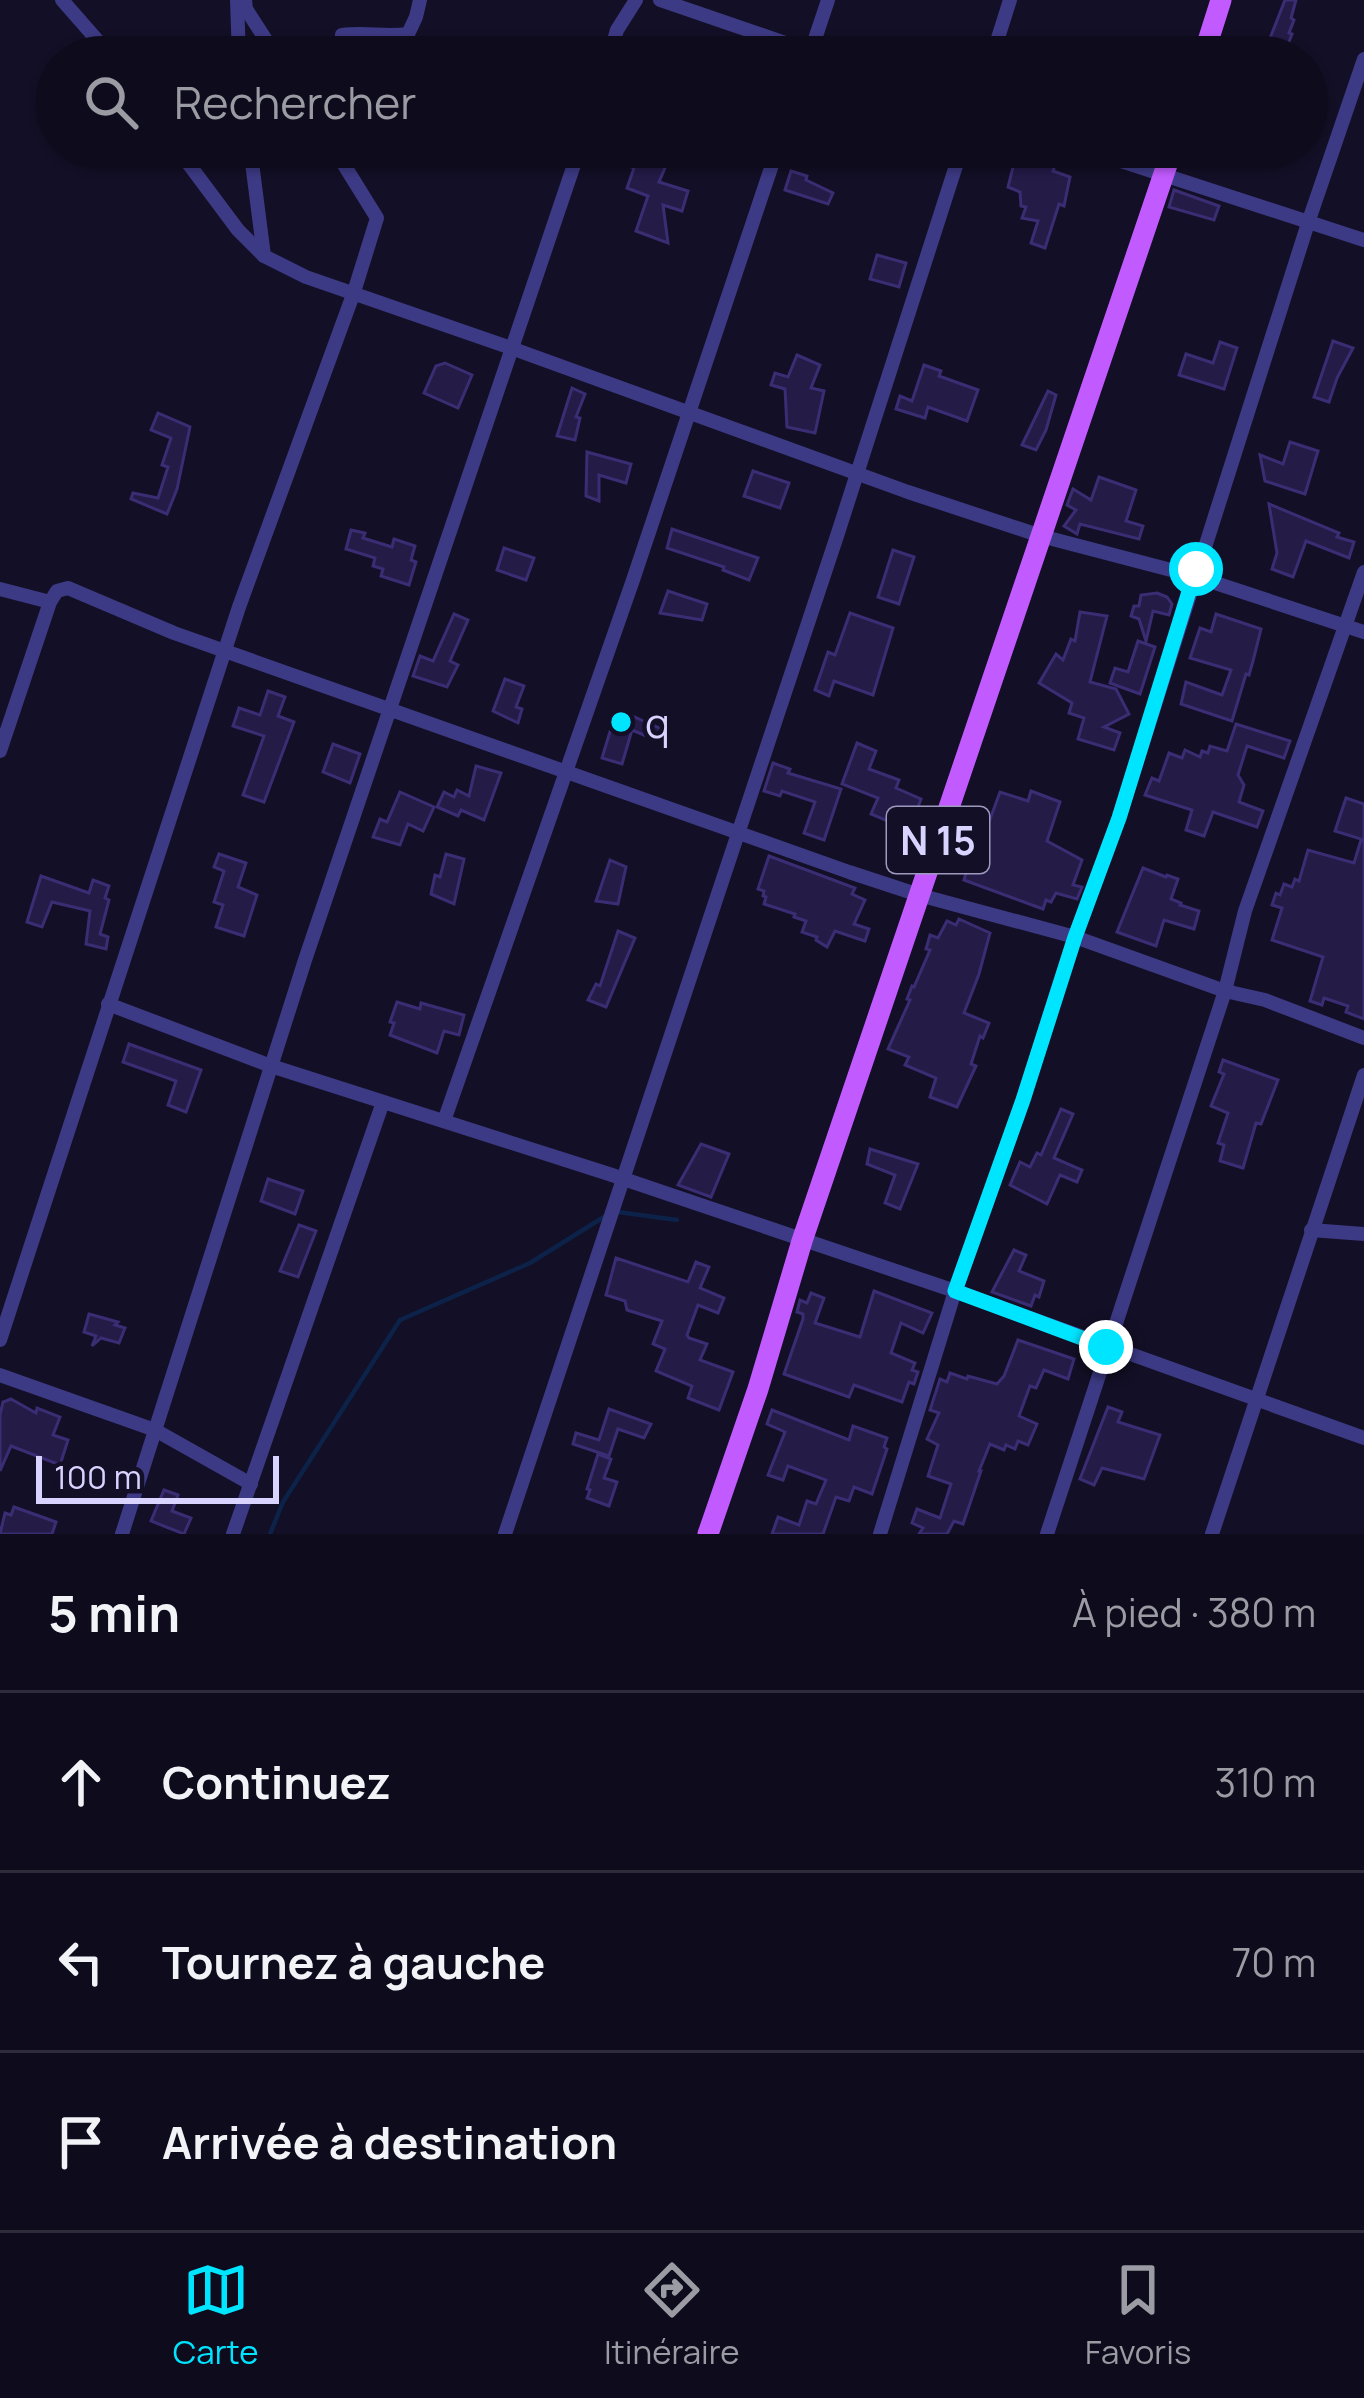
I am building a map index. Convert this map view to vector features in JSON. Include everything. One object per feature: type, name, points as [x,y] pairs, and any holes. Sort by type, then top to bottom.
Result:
[{"type":"main road","points":[[1210,36],[1221,0]]},
{"type":"main road","name":"N 15","points":[[708,1534],[802,1241],[1167,168]]},
{"type":"street","points":[[62,0],[94,36]]},
{"type":"street","points":[[240,36],[241,0]]},
{"type":"street","points":[[241,0],[263,36]]},
{"type":"street","points":[[395,36],[408,34],[420,0]]},
{"type":"street","points":[[615,36],[636,0]]},
{"type":"street","points":[[660,0],[761,36]]},
{"type":"street","points":[[819,36],[828,0]]},
{"type":"street","points":[[999,36],[1010,0]]},
{"type":"street","points":[[342,36],[367,32],[377,36]]},
{"type":"street","points":[[1328,164],[1364,59]]},
{"type":"street","points":[[192,168],[264,256],[305,277],[1042,536],[1194,576],[1364,632]]},
{"type":"street","points":[[253,168],[264,256]]},
{"type":"street","points":[[0,1340],[224,651],[377,218],[347,168]]},
{"type":"street","points":[[122,1534],[389,709],[573,168]]},
{"type":"street","points":[[444,1121],[771,168]]},
{"type":"street","points":[[505,1534],[955,168]]},
{"type":"street","points":[[1138,168],[1364,240]]},
{"type":"street","points":[[880,1534],[955,1291],[1119,818],[1327,168]]},
{"type":"street","points":[[1047,1534],[1225,991],[1245,911],[1364,572]]},
{"type":"street","points":[[0,751],[50,602],[68,588],[174,633],[920,896],[1075,937],[1364,1037]]},
{"type":"street","points":[[0,589],[50,602]]},
{"type":"street","points":[[108,1004],[272,1066],[955,1291],[1364,1438]]},
{"type":"street","points":[[1212,1534],[1364,1075]]},
{"type":"street","points":[[233,1534],[383,1102]]},
{"type":"street","points":[[1311,1230],[1364,1234]]},
{"type":"street","points":[[0,1375],[155,1430],[251,1484]]},
{"type":"building","points":[[1285,0],[1296,0],[1291,36],[1271,36]]},
{"type":"building","points":[[634,168],[665,168],[659,182],[688,191],[682,211],[663,205],[668,243],[636,231],[648,196],[627,188]]},
{"type":"building","points":[[1013,168],[1054,168],[1070,177],[1064,206],[1059,204],[1045,248],[1031,243],[1038,221],[1022,218],[1026,207],[1021,206],[1020,192],[1008,187]]},
{"type":"building","points":[[791,171],[833,193],[828,204],[785,190]]},
{"type":"building","points":[[1174,190],[1219,206],[1214,220],[1169,207]]},
{"type":"building","points":[[877,255],[906,263],[899,287],[870,279]]},
{"type":"building","points":[[1333,341],[1353,348],[1329,402],[1314,397]]},
{"type":"building","points":[[1220,342],[1237,348],[1224,389],[1179,375],[1186,354],[1213,363]]},
{"type":"building","points":[[797,355],[820,365],[811,388],[824,391],[815,433],[787,427],[785,389],[771,385],[775,373],[788,377]]},
{"type":"building","points":[[445,363],[472,375],[458,408],[424,393],[436,366]]},
{"type":"building","points":[[924,365],[941,371],[939,376],[978,390],[967,421],[928,407],[925,418],[896,409],[900,396],[912,401]]},
{"type":"building","points":[[572,388],[585,394],[576,417],[580,418],[575,440],[557,436]]},
{"type":"building","points":[[1048,391],[1056,395],[1036,450],[1022,445]]},
{"type":"building","points":[[158,413],[190,427],[167,514],[131,499],[133,493],[158,498],[168,467],[162,465],[171,438],[151,430]]},
{"type":"building","points":[[1290,442],[1318,451],[1305,494],[1265,481],[1260,455],[1283,464]]},
{"type":"building","points":[[587,452],[631,464],[626,483],[599,475],[599,501],[586,496]]},
{"type":"building","points":[[753,471],[789,483],[780,508],[744,496]]},
{"type":"building","points":[[1099,477],[1136,490],[1126,521],[1143,526],[1139,539],[1080,524],[1077,534],[1064,526],[1076,510],[1067,505],[1073,489],[1091,500]]},
{"type":"building","points":[[1269,504],[1354,542],[1349,558],[1306,541],[1293,577],[1272,569],[1277,553]]},
{"type":"building","points":[[672,529],[758,558],[749,580],[667,548]]},
{"type":"building","points":[[351,530],[392,547],[394,539],[415,546],[409,585],[381,576],[383,569],[373,566],[375,558],[346,549]]},
{"type":"building","points":[[504,548],[534,558],[526,580],[497,570]]},
{"type":"building","points":[[893,550],[914,557],[899,604],[878,597]]},
{"type":"building","points":[[668,591],[707,604],[702,620],[660,613]]},
{"type":"building","points":[[1157,593],[1172,604],[1169,615],[1153,611],[1146,641],[1139,619],[1131,616],[1141,595]]},
{"type":"building","points":[[1080,612],[1107,616],[1090,682],[1116,689],[1129,714],[1104,727],[1120,733],[1114,750],[1078,739],[1084,718],[1069,713],[1072,703],[1039,683],[1056,654],[1063,660],[1071,639],[1075,641]]},
{"type":"building","points":[[850,613],[893,628],[873,695],[834,681],[829,696],[815,690],[828,652],[835,655]]},
{"type":"building","points":[[454,614],[468,620],[450,661],[458,665],[447,687],[413,676],[420,656],[433,661]]},
{"type":"building","points":[[1216,614],[1261,629],[1232,721],[1181,704],[1186,682],[1222,695],[1231,670],[1190,658],[1200,628],[1211,632]]},
{"type":"building","points":[[1138,641],[1155,647],[1140,694],[1110,683],[1115,668],[1128,672]]},
{"type":"building","points":[[505,679],[524,686],[516,707],[522,709],[518,723],[493,711]]},
{"type":"building","points":[[268,691],[285,697],[278,716],[294,722],[264,802],[243,795],[264,736],[233,726],[239,708],[260,715]]},
{"type":"building","points":[[621,711],[666,731],[661,742],[632,730],[622,764],[602,758]]},
{"type":"building","points":[[1236,724],[1290,741],[1284,758],[1247,746],[1238,775],[1244,785],[1239,802],[1263,811],[1257,827],[1213,812],[1204,836],[1186,830],[1192,810],[1145,795],[1152,778],[1159,781],[1169,753],[1182,758],[1185,750],[1200,757],[1210,746],[1227,751]]},
{"type":"building","points":[[857,743],[876,751],[869,769],[899,780],[896,788],[921,799],[909,830],[871,814],[878,798],[842,784]]},
{"type":"building","points":[[333,744],[360,754],[350,783],[323,772]]},
{"type":"building","points":[[773,763],[790,769],[788,773],[841,789],[824,840],[804,833],[815,802],[782,791],[780,796],[764,791]]},
{"type":"building","points":[[476,766],[501,773],[484,820],[437,807],[444,792],[454,797],[457,790],[469,796]]},
{"type":"building","points":[[1031,791],[1060,802],[1047,841],[1082,860],[1073,885],[1082,887],[1077,899],[1056,893],[1043,909],[964,880],[967,870],[958,866],[963,831],[983,838],[1000,792],[1028,801]]},
{"type":"building","points":[[400,792],[434,807],[423,831],[408,824],[400,845],[373,837],[380,819],[387,822]]},
{"type":"building","points":[[1346,798],[1364,804],[1364,840],[1335,831]]},
{"type":"building","points":[[1361,840],[1364,1019],[1346,1012],[1348,1006],[1324,998],[1322,1005],[1310,1001],[1323,957],[1272,940],[1282,908],[1272,905],[1276,893],[1280,895],[1284,884],[1292,887],[1295,879],[1299,881],[1308,850],[1354,863]]},
{"type":"building","points":[[219,854],[246,863],[238,887],[257,895],[244,936],[216,927],[223,905],[214,902],[224,871],[214,867]]},
{"type":"building","points":[[446,854],[464,859],[454,904],[431,894]]},
{"type":"building","points":[[769,856],[855,888],[852,894],[865,900],[854,924],[869,929],[865,941],[835,931],[827,947],[802,932],[806,921],[764,904],[764,891],[758,889]]},
{"type":"building","points":[[610,860],[626,867],[618,904],[596,901]]},
{"type":"building","points":[[1143,868],[1178,879],[1171,899],[1199,911],[1194,929],[1164,920],[1156,946],[1117,932]]},
{"type":"building","points":[[41,876],[89,893],[93,880],[109,886],[100,934],[108,937],[106,949],[86,944],[90,911],[52,902],[42,927],[27,922]]},
{"type":"building","points":[[959,919],[990,933],[964,1013],[989,1023],[983,1038],[980,1036],[971,1064],[976,1066],[957,1107],[930,1097],[936,1078],[905,1065],[909,1057],[888,1049],[930,950],[926,949],[930,935],[938,938],[947,921],[956,925]]},
{"type":"building","points":[[618,931],[635,938],[606,1007],[588,1000],[596,984],[600,986]]},
{"type":"building","points":[[397,1002],[464,1015],[459,1035],[444,1031],[437,1053],[390,1035]]},
{"type":"building","points":[[129,1044],[201,1070],[186,1112],[168,1105],[176,1081],[123,1062]]},
{"type":"building","points":[[1223,1060],[1278,1080],[1261,1124],[1256,1123],[1243,1168],[1220,1161],[1224,1145],[1218,1143],[1228,1113],[1211,1106],[1224,1074],[1219,1072]]},
{"type":"building","points":[[1061,1109],[1073,1114],[1054,1158],[1082,1170],[1077,1182],[1060,1175],[1047,1204],[1010,1185],[1020,1162],[1030,1167],[1037,1153],[1041,1155]]},
{"type":"building","points":[[701,1144],[729,1154],[711,1197],[678,1185]]},
{"type":"building","points":[[870,1149],[918,1164],[900,1209],[885,1203],[895,1175],[867,1164]]},
{"type":"building","points":[[268,1179],[303,1191],[295,1214],[261,1201]]},
{"type":"building","points":[[299,1225],[316,1231],[298,1277],[280,1271]]},
{"type":"building","points":[[1014,1250],[1026,1255],[1019,1271],[1044,1281],[1031,1306],[992,1292]]},
{"type":"building","points":[[616,1258],[688,1282],[696,1262],[709,1267],[700,1288],[724,1298],[718,1313],[698,1305],[687,1335],[707,1344],[700,1360],[733,1372],[719,1410],[688,1398],[692,1386],[656,1371],[665,1349],[653,1344],[662,1321],[627,1310],[625,1301],[606,1295]]},
{"type":"building","points":[[874,1291],[932,1313],[923,1333],[901,1323],[891,1353],[915,1363],[912,1370],[918,1372],[902,1402],[854,1385],[849,1397],[784,1374],[803,1319],[797,1312],[800,1300],[807,1303],[811,1293],[824,1298],[815,1323],[860,1337]]},
{"type":"building","points":[[89,1314],[125,1328],[119,1343],[101,1338],[92,1346],[96,1336],[84,1332]]},
{"type":"building","points":[[1018,1340],[1074,1359],[1068,1379],[1044,1370],[1036,1388],[1030,1386],[1019,1416],[1037,1424],[1028,1445],[1018,1441],[1015,1449],[1006,1445],[1004,1450],[990,1444],[963,1524],[954,1521],[947,1534],[919,1534],[923,1528],[912,1523],[917,1509],[940,1518],[951,1484],[928,1476],[938,1445],[927,1439],[939,1413],[930,1410],[940,1379],[947,1382],[950,1373],[997,1384]]},
{"type":"building","points":[[11,1399],[36,1413],[37,1408],[60,1417],[53,1435],[68,1440],[60,1465],[11,1446],[0,1471],[0,1415],[3,1402]]},
{"type":"building","points":[[1108,1407],[1122,1412],[1118,1422],[1160,1435],[1144,1479],[1102,1468],[1094,1485],[1080,1479]]},
{"type":"building","points":[[609,1409],[651,1424],[644,1438],[618,1429],[609,1456],[573,1444],[576,1433],[599,1440]]},
{"type":"building","points":[[772,1410],[849,1440],[853,1426],[887,1438],[872,1494],[854,1487],[849,1501],[836,1497],[823,1534],[772,1534],[778,1517],[799,1525],[807,1501],[816,1504],[826,1480],[788,1466],[783,1480],[768,1475],[785,1432],[767,1424]]},
{"type":"building","points":[[598,1454],[611,1459],[604,1478],[617,1482],[609,1506],[587,1498]]},
{"type":"building","points":[[164,1490],[178,1495],[172,1511],[191,1518],[184,1534],[151,1521]]},
{"type":"building","points":[[14,1507],[56,1522],[52,1534],[0,1534],[5,1513],[11,1515]]},
{"type":"waterway","points":[[618,1212],[677,1220]]},
{"type":"waterway","points":[[270,1534],[283,1502],[400,1320],[530,1263],[607,1215]]},
{"type":"place","name":"q","points":[[621,722]]},
{"type":"route","points":[[1106,1347],[955,1291],[1119,818],[1196,569]]}]
